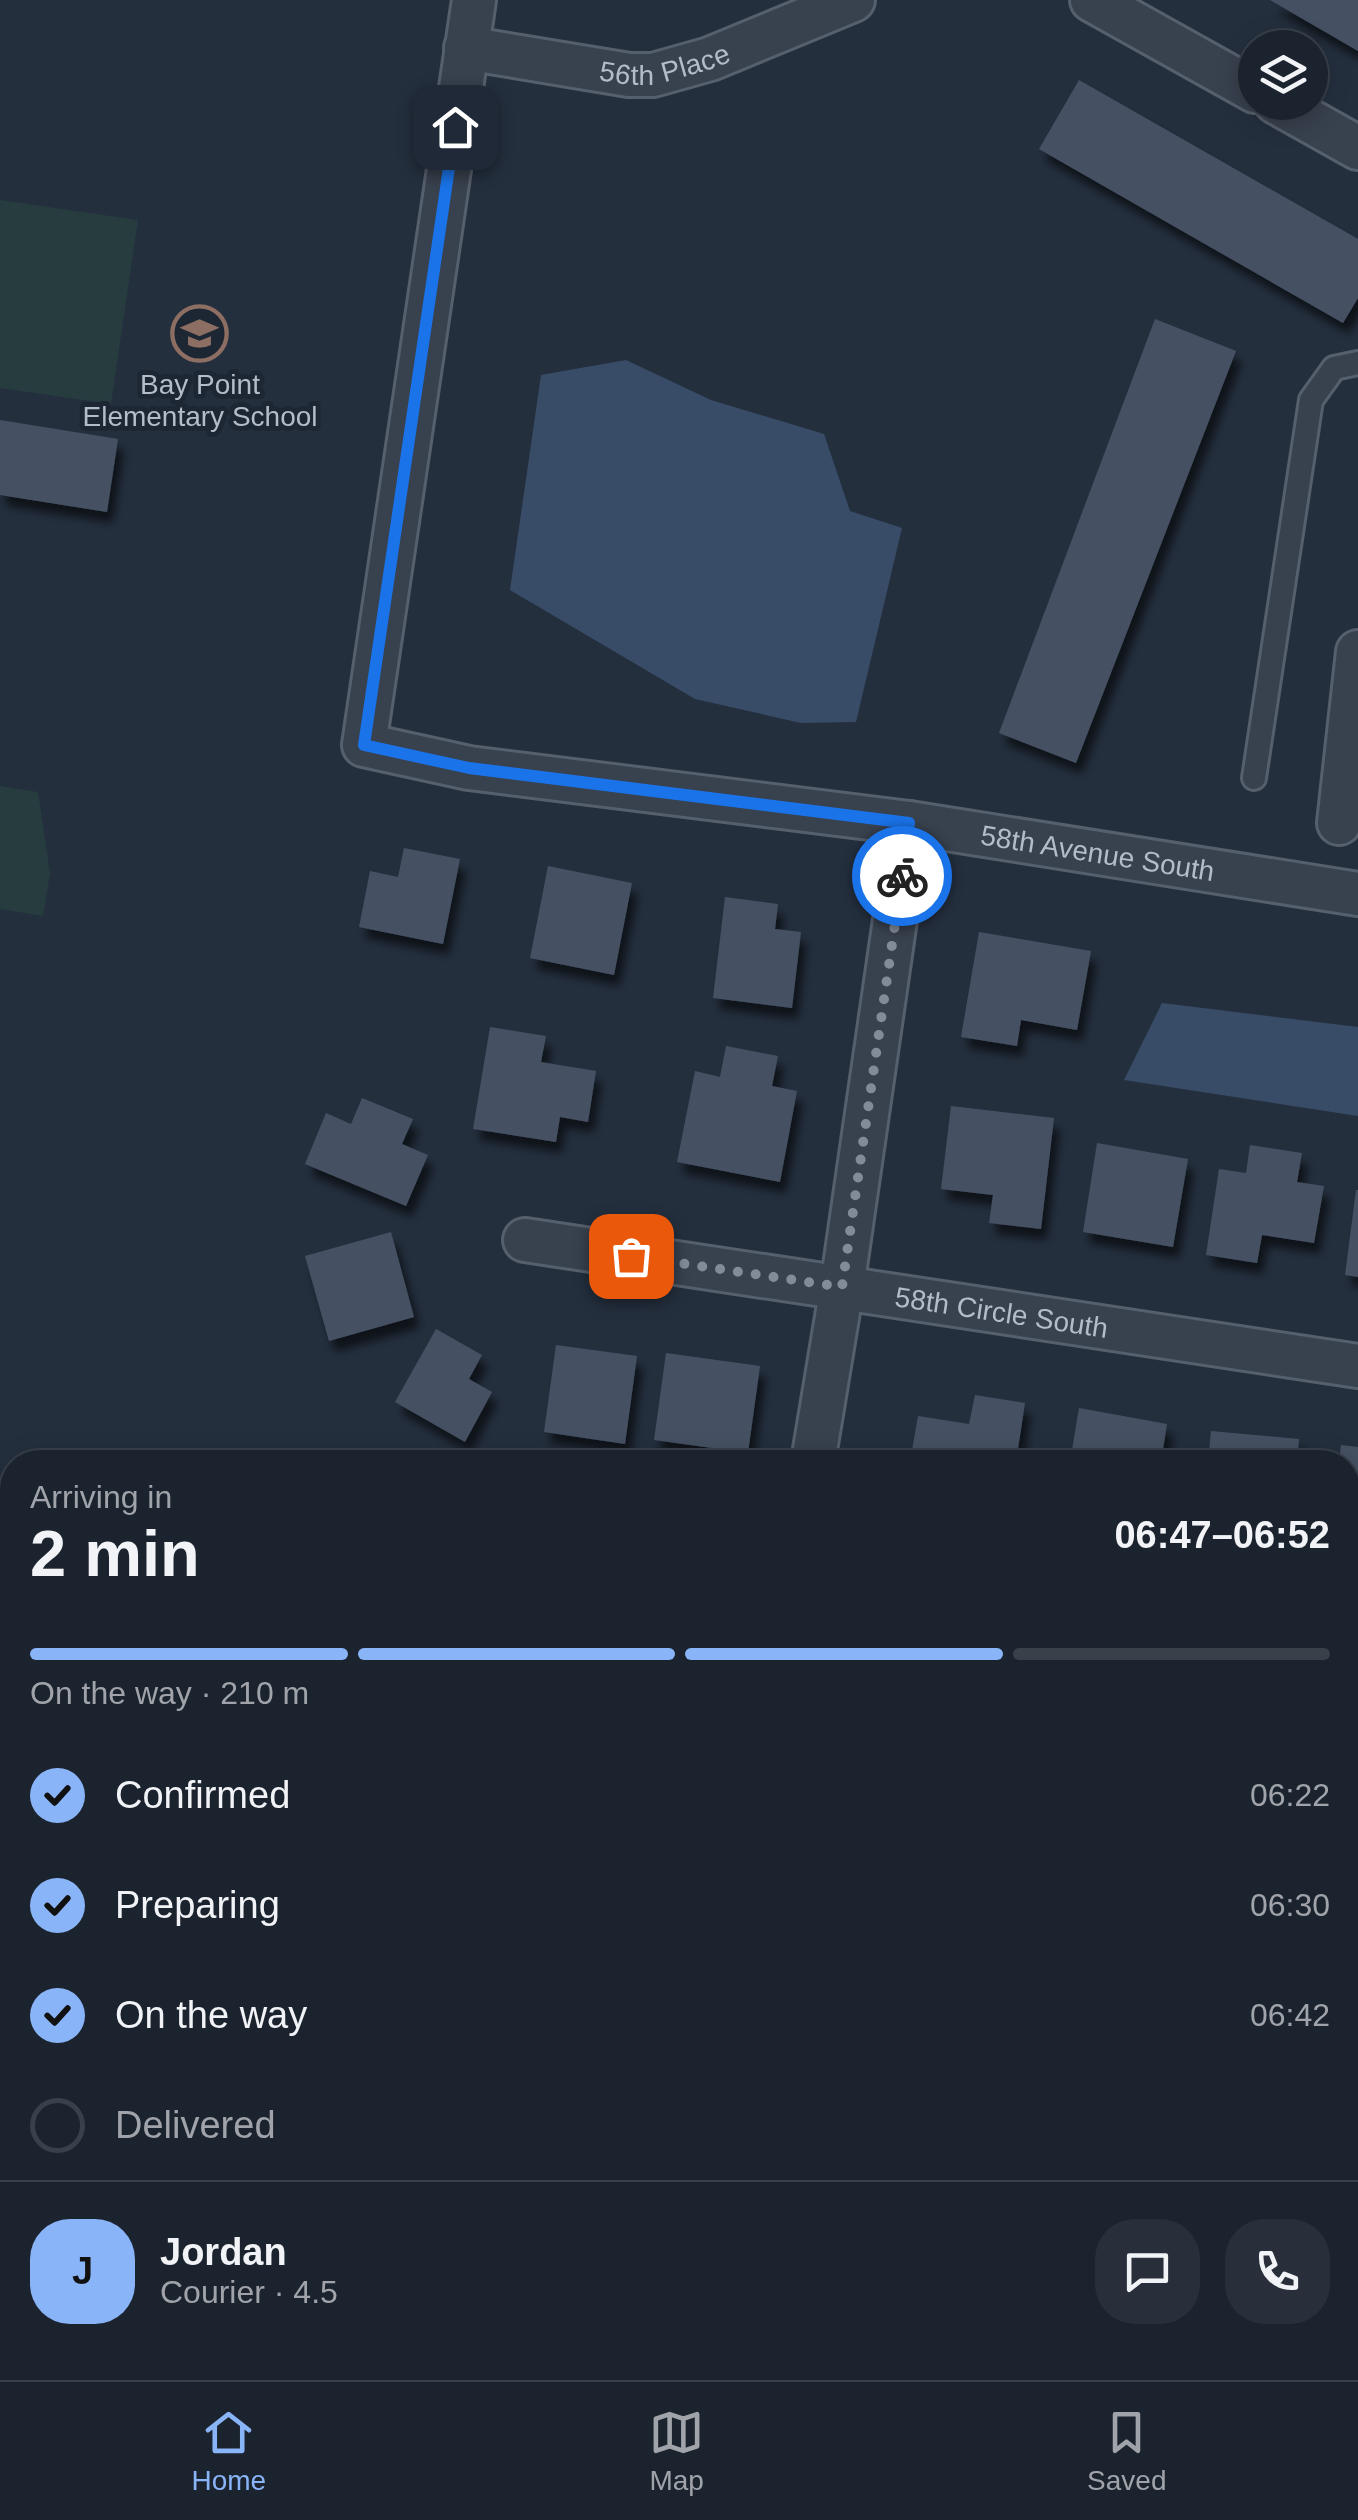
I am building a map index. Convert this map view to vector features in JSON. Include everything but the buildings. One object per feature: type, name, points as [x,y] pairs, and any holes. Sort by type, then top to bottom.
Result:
[{"type":"street","points":[[466,48],[474,0]]},
{"type":"street","name":"56th Place","points":[[466,48],[628,76],[654,75],[710,59],[852,0]]},
{"type":"street","points":[[1092,0],[1238,82]]},
{"type":"street","name":"58th Avenue South","points":[[466,48],[364,745],[469,768],[909,823],[1358,894]]},
{"type":"street","points":[[1308,120],[1358,148]]},
{"type":"street","points":[[1339,822],[1358,659]]},
{"type":"street","points":[[815,1450],[909,823]]},
{"type":"street","name":"58th Circle South","points":[[525,1240],[1358,1366]]},
{"type":"lane","points":[[1254,778],[1310,400],[1334,368],[1358,362]]},
{"type":"green space","points":[[0,200],[138,220],[111,404],[0,388]]},
{"type":"green space","points":[[0,786],[38,792],[50,873],[43,916],[0,909]]},
{"type":"water","points":[[626,360],[711,400],[824,434],[850,511],[902,528],[856,722],[801,723],[695,699],[510,590],[541,375]]},
{"type":"water","points":[[1162,1003],[1358,1027],[1358,1116],[1124,1080]]},
{"type":"way so far","points":[[631,1256],[842,1287],[902,876]]},
{"type":"place","name":"Bay Point Elementary School","points":[[200,333]]},
{"type":"route","points":[[455,127],[364,745],[469,768],[909,823],[902,876]]}]
